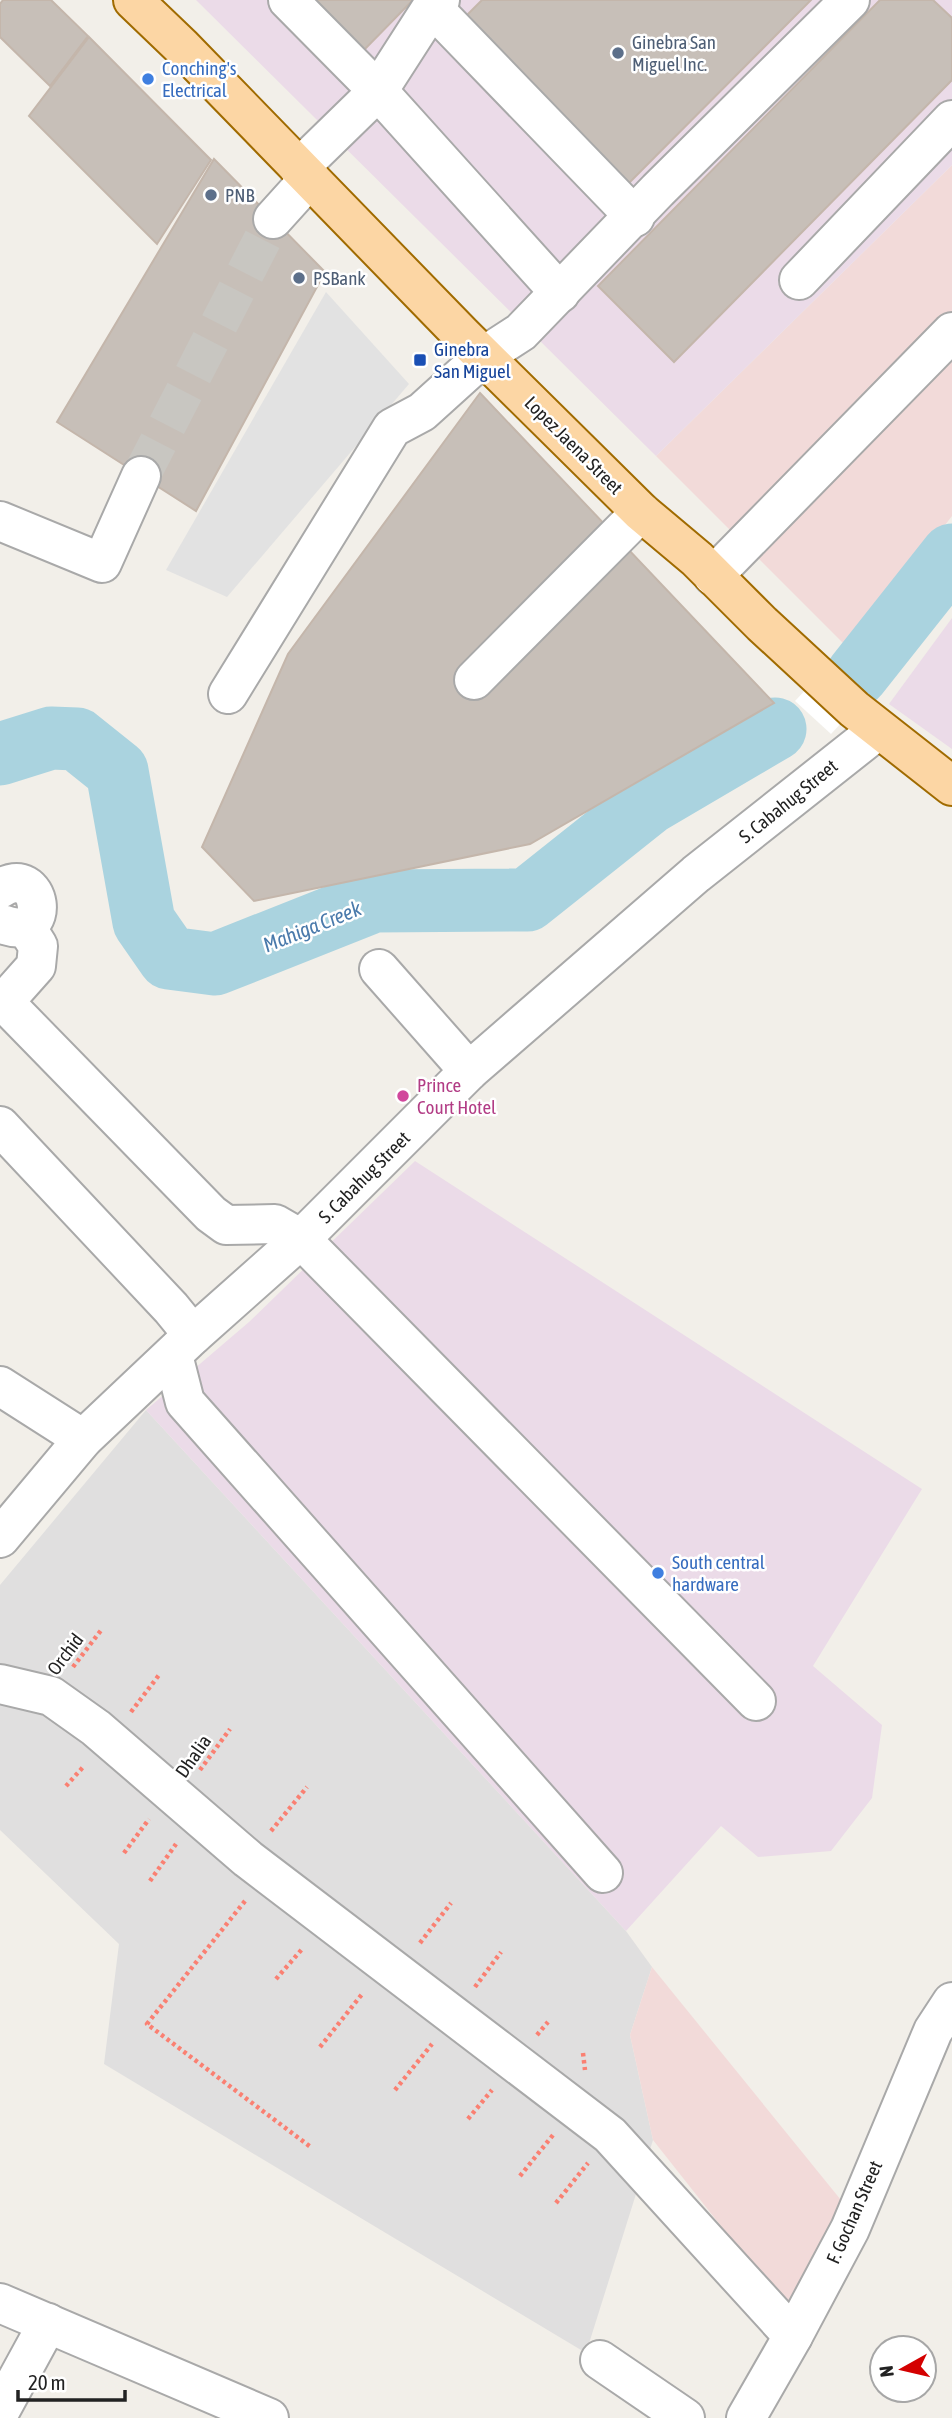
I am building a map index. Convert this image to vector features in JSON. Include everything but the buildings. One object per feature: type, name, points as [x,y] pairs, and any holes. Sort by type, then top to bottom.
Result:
[{"type":"main road","name":"Lopez Jaena Street","points":[[133,0],[641,512],[866,720],[952,786]]},
{"type":"street","points":[[288,0],[378,91],[560,293]]},
{"type":"street","points":[[228,694],[392,428],[422,412],[484,356],[521,332],[635,217],[658,190],[850,0]]},
{"type":"street","points":[[273,219],[304,173],[378,91],[436,4],[635,217]]},
{"type":"street","points":[[800,279],[952,120]]},
{"type":"street","points":[[713,576],[952,332]]},
{"type":"street","points":[[0,521],[102,563],[141,476]]},
{"type":"street","points":[[474,680],[641,512]]},
{"type":"street","name":"S. Cabahug Street","points":[[0,1538],[83,1439],[301,1239],[469,1071],[696,874],[866,720]]},
{"type":"street","points":[[0,889],[7,884],[19,883],[30,887],[37,897],[35,919],[13,924]]},
{"type":"street","points":[[13,924],[38,946],[36,966],[4,1002],[211,1214],[226,1225],[275,1224],[301,1239],[756,1701]]},
{"type":"street","points":[[379,969],[469,1071]]},
{"type":"street","points":[[0,1126],[171,1308],[183,1345],[186,1402],[604,1873]]},
{"type":"street","points":[[0,1386],[83,1439]]},
{"type":"street","points":[[0,1684],[51,1696],[96,1728],[258,1866],[610,2135],[793,2336]]},
{"type":"street","name":"F. Gochan Street","points":[[746,2418],[850,2229],[933,2031],[952,2002]]},
{"type":"street","points":[[0,2302],[269,2418]]},
{"type":"street","points":[[0,2411],[48,2323]]},
{"type":"street","points":[[600,2360],[685,2418]]},
{"type":"path","name":"Orchid","points":[[51,1696],[102,1629]]},
{"type":"path","name":"Dhalia","points":[[180,1800],[230,1729]]},
{"type":"path","points":[[307,1787],[258,1866],[147,2024],[312,2148]]},
{"type":"path","points":[[556,2203],[610,2135]]},
{"type":"shaded area","points":[[196,0],[952,0],[952,165],[656,456]]},
{"type":"shaded area","points":[[952,165],[952,516],[849,649],[656,456]]},
{"type":"shaded area","points":[[326,292],[409,384],[227,597],[166,570]]},
{"type":"shaded area","points":[[952,618],[952,749],[889,704]]},
{"type":"shaded area","points":[[415,1161],[922,1489],[813,1666],[882,1725],[872,1798],[831,1851],[758,1857],[721,1826],[626,1931],[146,1410],[249,1322]]},
{"type":"shaded area","points":[[146,1410],[626,1931],[652,1967],[630,2035],[653,2140],[586,2353],[104,2064],[119,1944],[0,1830],[0,1585]]},
{"type":"shaded area","points":[[652,1967],[845,2205],[788,2311],[653,2140],[630,2035]]},
{"type":"pier","points":[[841,652],[877,685],[831,734],[795,701]]},
{"type":"waterway","name":"Mahiga Creek","points":[[857,675],[952,555]]},
{"type":"waterway","name":"Mahiga Creek","points":[[0,754],[51,738],[77,739],[117,771],[144,922],[169,958],[215,964],[374,901],[527,900],[649,803],[775,729]]},
{"type":"tunnel","points":[[141,476],[273,219]]},
{"type":"place","name":"Ginebra San Miguel Inc.","points":[[618,53]]},
{"type":"place","name":"Conching's Electrical","points":[[148,79]]},
{"type":"place","name":"PNB","points":[[211,195]]},
{"type":"place","name":"PSBank","points":[[299,278]]},
{"type":"place","name":"Ginebra San Miguel","points":[[420,360]]},
{"type":"place","name":"Prince Court Hotel","points":[[403,1096]]},
{"type":"place","name":"South central hardware","points":[[658,1573]]}]
